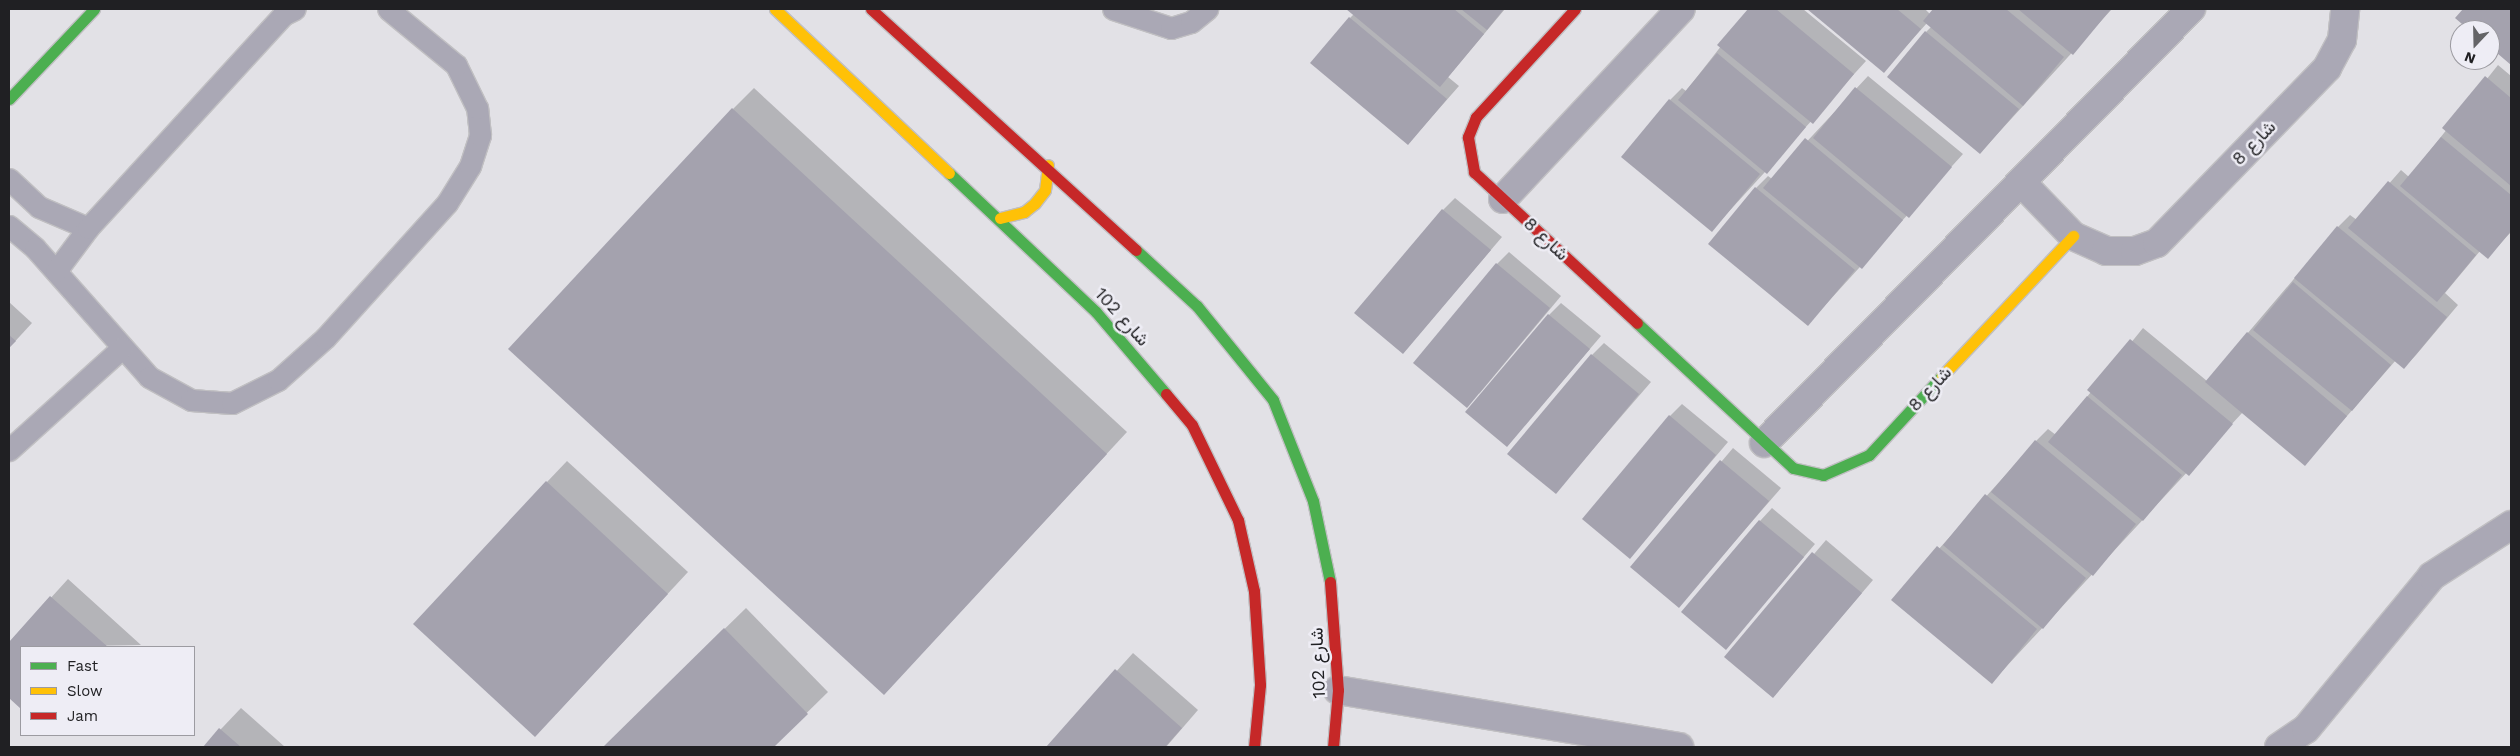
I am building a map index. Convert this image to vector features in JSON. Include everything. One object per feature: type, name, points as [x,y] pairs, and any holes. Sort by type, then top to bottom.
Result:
[{"type":"street","points":[[9,99],[94,9]]},
{"type":"street","name":"شارع 102","points":[[775,9],[1000,218],[1096,312],[1192,425],[1238,520],[1254,591],[1260,685],[1254,747]]},
{"type":"street","name":"شارع 102","points":[[873,9],[1048,165],[1197,306],[1273,400],[1313,501],[1332,590],[1338,690],[1333,747]]},
{"type":"street","name":"شارع 8","points":[[1575,9],[1476,116],[1468,138],[1474,172],[1793,468],[1823,475],[1869,455],[2073,236]]},
{"type":"street","points":[[1503,199],[1681,9]]},
{"type":"street","points":[[1764,443],[2022,183],[2191,9]]},
{"type":"street","name":"شارع 8","points":[[2022,183],[2073,236],[2106,251],[2136,251],[2157,242],[2327,68],[2342,40],[2345,9]]},
{"type":"street","points":[[1000,218],[1024,212],[1035,204],[1045,190],[1048,165]]},
{"type":"street","points":[[2279,747],[2306,729],[2432,576],[2511,525]]},
{"type":"street","points":[[1338,690],[1678,747]]},
{"type":"lane","points":[[56,271],[88,228],[283,15],[295,9]]},
{"type":"lane","points":[[9,226],[56,271],[149,377],[191,400],[232,403],[278,380],[326,338],[447,203],[470,166],[480,135],[477,108],[456,65],[388,9]]},
{"type":"lane","points":[[1113,9],[1171,28],[1191,22],[1207,9]]},
{"type":"lane","points":[[9,179],[39,207],[88,228]]},
{"type":"lane","points":[[9,450],[122,348]]},
{"type":"building","points":[[1346,9],[1454,9],[1484,34],[1440,87]]},
{"type":"building","points":[[1461,9],[1504,9],[1487,30]]},
{"type":"building","points":[[1748,9],[1776,9],[1854,74],[1813,124],[1717,45]]},
{"type":"building","points":[[1807,9],[1897,9],[1921,29],[1884,73]]},
{"type":"building","points":[[1933,9],[2006,9],[2064,57],[2023,106],[1923,21]]},
{"type":"building","points":[[2018,9],[2111,9],[2073,55]]},
{"type":"building","points":[[2463,9],[2511,9],[2511,65],[2500,56],[2500,20],[2457,20],[2455,18]]},
{"type":"building","points":[[1349,17],[1447,99],[1408,145],[1310,63]]},
{"type":"building","points":[[1925,31],[2019,109],[1980,154],[1887,77]]},
{"type":"building","points":[[1717,53],[1806,127],[1767,174],[1678,100]]},
{"type":"building","points":[[2485,76],[2511,98],[2511,186],[2442,128]]},
{"type":"building","points":[[1855,87],[1952,167],[1909,218],[1813,138]]},
{"type":"building","points":[[1669,99],[1760,174],[1712,232],[1621,157]]},
{"type":"building","points":[[732,108],[1107,454],[884,695],[508,349]]},
{"type":"building","points":[[2441,137],[2511,195],[2511,231],[2488,259],[2400,186]]},
{"type":"building","points":[[1805,138],[1903,220],[1862,269],[1763,188]]},
{"type":"building","points":[[2388,181],[2476,255],[2437,302],[2348,228]]},
{"type":"building","points":[[1755,187],[1855,270],[1808,326],[1708,244]]},
{"type":"building","points":[[1442,209],[1491,250],[1403,354],[1354,313]]},
{"type":"building","points":[[2337,226],[2447,317],[2404,369],[2294,278]]},
{"type":"building","points":[[1496,263],[1550,308],[1467,408],[1413,363]]},
{"type":"building","points":[[2293,282],[2391,365],[2352,411],[2253,330]]},
{"type":"building","points":[[1548,314],[1590,349],[1507,447],[1465,412]]},
{"type":"building","points":[[2247,332],[2347,416],[2305,466],[2205,382]]},
{"type":"building","points":[[9,335],[16,341],[9,348]]},
{"type":"building","points":[[2130,339],[2233,424],[2189,476],[2087,390]]},
{"type":"building","points":[[1591,354],[1639,394],[1556,494],[1507,454]]},
{"type":"building","points":[[2087,396],[2182,475],[2143,521],[2048,442]]},
{"type":"building","points":[[1669,415],[1716,455],[1630,559],[1582,519]]},
{"type":"building","points":[[2035,440],[2136,524],[2093,576],[1991,492]]},
{"type":"building","points":[[1720,460],[1769,501],[1679,608],[1630,567]]},
{"type":"building","points":[[546,481],[668,594],[535,737],[413,624]]},
{"type":"building","points":[[1985,494],[2086,578],[2043,629],[1943,545]]},
{"type":"building","points":[[1759,520],[1804,557],[1726,650],[1681,612]]},
{"type":"building","points":[[1937,546],[2037,629],[1992,684],[1891,600]]},
{"type":"building","points":[[1812,552],[1862,593],[1773,698],[1724,657]]},
{"type":"building","points":[[50,596],[107,646],[20,646],[20,708],[9,698],[9,642]]},
{"type":"building","points":[[724,628],[808,714],[774,747],[603,747]]},
{"type":"building","points":[[1115,669],[1182,728],[1165,747],[1046,747]]},
{"type":"building","points":[[219,728],[241,747],[203,747]]},
{"type":"traffic: fast","points":[[9,99],[94,9]]},
{"type":"traffic: fast","points":[[949,173],[1096,312],[1166,394]]},
{"type":"traffic: fast","points":[[1136,250],[1197,306],[1273,400],[1313,501],[1330,582]]},
{"type":"traffic: fast","points":[[1637,323],[1793,468],[1823,475],[1869,455],[1942,376]]},
{"type":"traffic: slow","points":[[775,9],[949,173]]},
{"type":"traffic: slow","points":[[1000,218],[1024,212],[1035,203],[1045,190],[1048,165]]},
{"type":"traffic: slow","points":[[1942,376],[2073,236]]},
{"type":"traffic: jam","points":[[871,9],[1136,250]]},
{"type":"traffic: jam","points":[[1575,9],[1476,117],[1468,137],[1474,172],[1637,323]]},
{"type":"traffic: jam","points":[[1166,394],[1192,425],[1238,520],[1254,591],[1260,685],[1254,747]]},
{"type":"traffic: jam","points":[[1330,582],[1338,690],[1333,747]]}]
